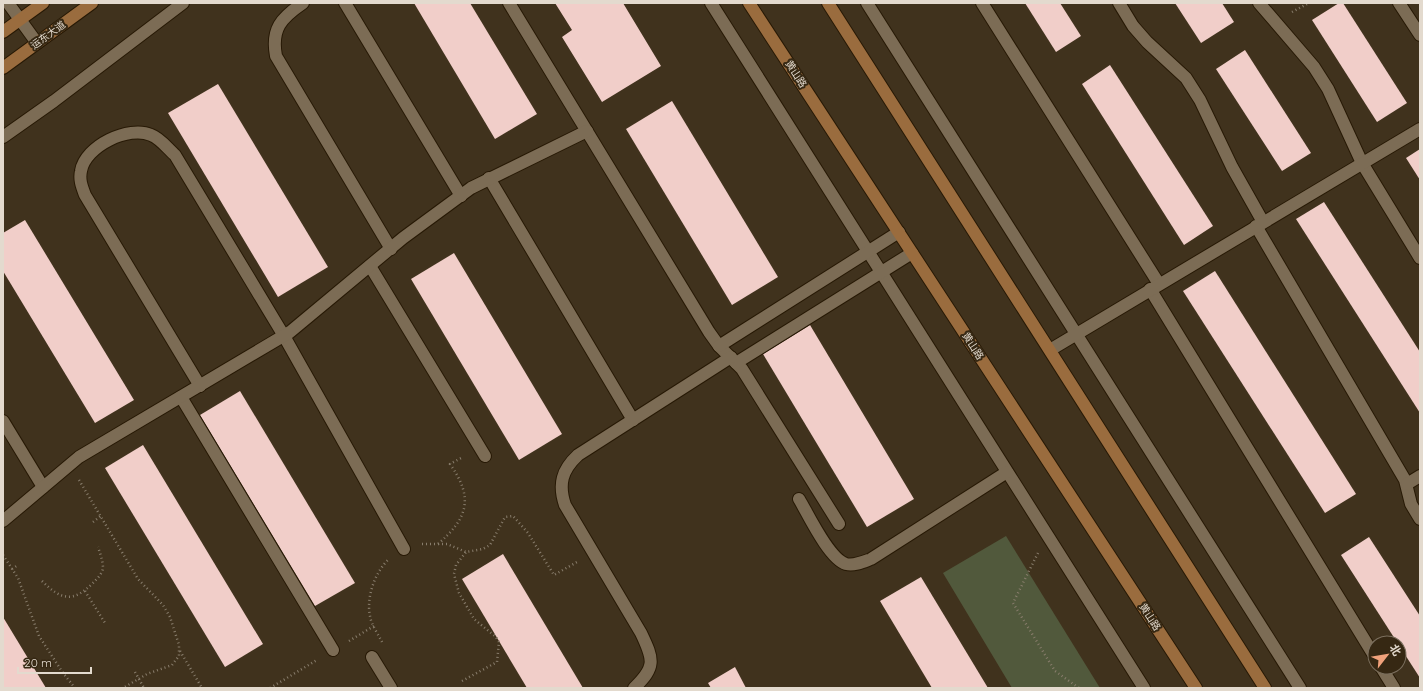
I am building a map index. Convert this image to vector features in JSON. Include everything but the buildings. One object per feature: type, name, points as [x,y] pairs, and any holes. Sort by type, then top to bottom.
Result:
[{"type":"main road","points":[[3,32],[43,3]]},
{"type":"main road","name":"运东大道","points":[[3,68],[92,3]]},
{"type":"main road","name":"黄山路","points":[[749,3],[1196,688]]},
{"type":"main road","points":[[828,3],[1265,688]]},
{"type":"lane","points":[[8,3],[37,43]]},
{"type":"lane","points":[[3,137],[54,101],[183,3]]},
{"type":"lane","points":[[303,3],[284,18],[276,28],[273,42],[276,56],[391,249]]},
{"type":"lane","points":[[345,3],[461,196]]},
{"type":"lane","points":[[509,3],[709,332],[719,346],[742,369],[839,524]]},
{"type":"lane","points":[[711,3],[1144,688]]},
{"type":"lane","points":[[867,3],[1300,688]]},
{"type":"lane","points":[[982,3],[1155,286],[1367,644]]},
{"type":"lane","points":[[1119,3],[1133,26],[1147,42],[1186,78],[1197,94],[1260,224],[1407,484],[1411,504],[1420,519]]},
{"type":"lane","points":[[1259,3],[1314,67],[1328,89],[1362,163],[1420,258]]},
{"type":"lane","points":[[1399,3],[1420,35]]},
{"type":"lane","points":[[1050,350],[1420,129]]},
{"type":"lane","points":[[200,386],[85,195],[80,181],[81,169],[89,156],[105,142],[120,134],[136,132],[152,135],[175,155],[284,336],[404,549]]},
{"type":"lane","points":[[5,514],[43,487],[70,465],[284,336],[391,249],[461,196],[489,178],[587,132]]},
{"type":"lane","points":[[489,178],[633,420]]},
{"type":"lane","points":[[719,346],[899,232]]},
{"type":"lane","points":[[634,688],[647,676],[651,667],[651,658],[642,633],[565,505],[560,485],[563,473],[578,455],[633,420],[912,253]]},
{"type":"lane","points":[[370,266],[482,452]]},
{"type":"lane","points":[[181,397],[333,650]]},
{"type":"lane","points":[[3,421],[43,487]]},
{"type":"lane","points":[[799,499],[832,552],[840,561],[848,564],[859,563],[870,559],[1007,472]]},
{"type":"lane","points":[[1407,484],[1420,476]]},
{"type":"lane","points":[[372,657],[391,688]]},
{"type":"lane","points":[[1386,675],[1394,688]]},
{"type":"path","points":[[438,544],[453,531],[465,512],[466,500],[464,489],[460,477],[450,464],[482,452]]},
{"type":"path","points":[[70,465],[138,579],[163,605],[176,632],[179,656],[172,665],[155,670],[124,688]]},
{"type":"path","points":[[93,522],[101,516]]},
{"type":"path","points":[[372,657],[382,643],[370,618],[370,596],[374,583],[385,563],[404,549],[425,543],[447,544],[466,552],[473,552],[490,545],[505,516],[513,516],[528,533],[554,576],[593,552]]},
{"type":"path","points":[[1047,535],[1013,603],[1055,671],[1079,688]]},
{"type":"path","points":[[42,581],[58,594],[71,598],[85,591],[99,577],[103,568],[98,547]]},
{"type":"path","points":[[462,681],[497,662],[500,649],[499,642],[496,637],[474,619],[459,593],[454,574],[456,565],[466,552]]},
{"type":"path","points":[[3,555],[18,578],[39,636],[63,673],[75,688]]},
{"type":"path","points":[[12,569],[18,565]]},
{"type":"path","points":[[85,591],[105,623]]},
{"type":"path","points":[[179,650],[202,688]]},
{"type":"path","points":[[135,672],[144,688]]},
{"type":"green space","points":[[1006,536],[1100,688],[1012,688],[943,573]]}]
